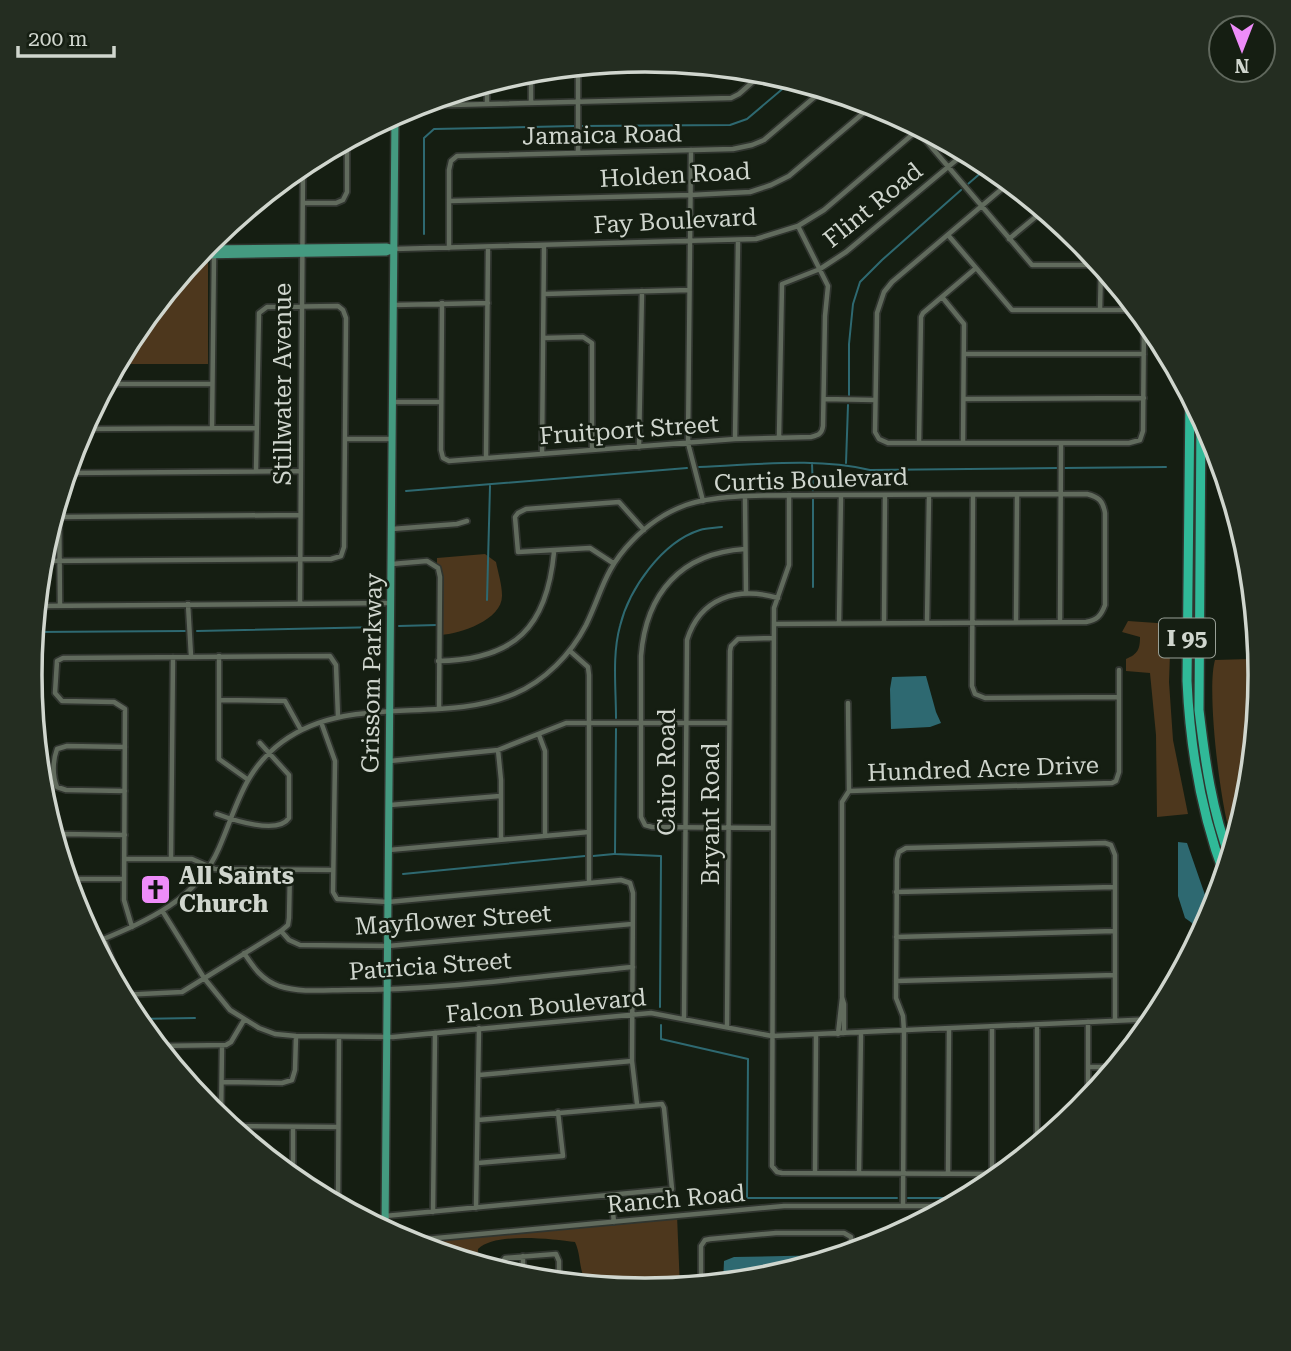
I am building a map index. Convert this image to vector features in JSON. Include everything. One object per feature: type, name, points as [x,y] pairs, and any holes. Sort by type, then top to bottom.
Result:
[{"type":"highway","name":"I 95","points":[[1190,415],[1187,681],[1189,727],[1194,769],[1220,861]]},
{"type":"highway","name":"I 95","points":[[1201,440],[1199,710],[1213,799],[1225,841]]},
{"type":"main road","name":"Grissom Parkway","points":[[385,1220],[395,127]]},
{"type":"main road","name":"Fay Boulevard","points":[[216,252],[387,247],[394,249]]},
{"type":"street","points":[[578,76],[578,153]]},
{"type":"street","points":[[450,105],[731,98],[752,82]]},
{"type":"street","points":[[531,83],[531,103]]},
{"type":"street","points":[[487,94],[487,104]]},
{"type":"street","name":"Jamaica Road","points":[[449,248],[449,170],[451,161],[457,156],[733,149],[764,140],[815,97]]},
{"type":"street","name":"Holden Road","points":[[449,201],[750,192],[789,176],[863,113]]},
{"type":"street","name":"Fay Boulevard","points":[[394,249],[757,239],[798,226],[824,209],[913,134]]},
{"type":"street","points":[[930,144],[1032,265],[1087,265]]},
{"type":"street","points":[[691,150],[688,443],[703,501]]},
{"type":"street","points":[[303,203],[343,200],[347,192],[347,151]]},
{"type":"street","name":"Flint Road","points":[[779,436],[782,284],[820,269],[846,252],[957,159]]},
{"type":"street","name":"Stillwater Avenue","points":[[300,603],[303,179]]},
{"type":"street","points":[[1002,189],[892,282],[879,302],[875,400],[875,432],[879,439],[885,443],[1129,443],[1140,440],[1143,432],[1144,335]]},
{"type":"street","points":[[1009,239],[1036,216]]},
{"type":"street","points":[[798,226],[829,293],[825,316],[824,399],[875,400]]},
{"type":"street","points":[[948,235],[1013,310],[1125,310]]},
{"type":"street","points":[[735,439],[738,241]]},
{"type":"street","points":[[542,454],[544,246]]},
{"type":"street","points":[[486,458],[488,247]]},
{"type":"street","points":[[212,428],[214,254]]},
{"type":"street","points":[[919,443],[921,317],[976,268]]},
{"type":"street","points":[[1100,310],[1101,280]]},
{"type":"street","points":[[544,294],[689,290]]},
{"type":"street","points":[[639,446],[642,291]]},
{"type":"street","points":[[942,297],[964,324],[963,443]]},
{"type":"street","points":[[393,402],[441,402],[442,303]]},
{"type":"street","points":[[394,305],[488,303]]},
{"type":"street","points":[[53,561],[336,559],[343,552],[345,439],[345,313],[338,306],[267,307],[259,313],[256,471]]},
{"type":"street","points":[[543,338],[583,337],[592,343],[592,450]]},
{"type":"street","points":[[964,354],[1143,354]]},
{"type":"street","points":[[118,384],[212,384]]},
{"type":"street","points":[[964,399],[1144,398]]},
{"type":"street","name":"Fruitport Street","points":[[441,402],[443,458],[449,461],[818,435],[823,426],[824,399]]},
{"type":"street","points":[[95,429],[256,428]]},
{"type":"street","points":[[345,439],[392,439]]},
{"type":"street","points":[[774,624],[1060,622],[1061,443]]},
{"type":"street","points":[[77,473],[300,471]]},
{"type":"street","points":[[973,494],[972,686],[975,694],[1119,697],[1119,670]]},
{"type":"street","name":"Curtis Boulevard","points":[[104,939],[163,912],[184,897],[219,850],[229,818],[247,779],[269,752],[301,730],[338,717],[471,706],[516,694],[550,671],[570,651],[586,624],[613,563],[644,530],[673,511],[703,501],[789,495],[1087,494],[1099,498],[1105,513],[1105,605],[1096,620],[1060,622]]},
{"type":"street","points":[[789,495],[789,565],[774,608],[773,638],[771,1161],[774,1169],[782,1173],[985,1174]]},
{"type":"street","points":[[839,623],[841,495]]},
{"type":"street","points":[[884,623],[885,495]]},
{"type":"street","points":[[928,623],[929,495]]},
{"type":"street","points":[[1016,622],[1017,495]]},
{"type":"street","points":[[746,498],[746,593]]},
{"type":"street","points":[[613,563],[590,548],[518,552],[515,517],[522,510],[619,502],[644,530]]},
{"type":"street","points":[[64,517],[300,515]]},
{"type":"street","points":[[392,529],[467,521]]},
{"type":"street","points":[[59,536],[60,606]]},
{"type":"street","points":[[745,549],[728,550],[692,563],[667,584],[648,614],[642,636],[641,817],[645,825],[652,827],[773,828]]},
{"type":"street","points":[[438,661],[477,659],[506,646],[527,629],[547,596],[554,551]]},
{"type":"street","points":[[392,564],[427,561],[438,568],[439,709]]},
{"type":"street","name":"Cairo Road","points":[[684,1018],[686,652],[691,628],[710,605],[731,595],[763,594],[778,598]]},
{"type":"street","points":[[46,606],[391,603]]},
{"type":"street","points":[[188,604],[191,656]]},
{"type":"street","name":"Bryant Road","points":[[727,1027],[731,646],[738,639],[773,638]]},
{"type":"street","points":[[570,651],[587,667],[589,883]]},
{"type":"street","points":[[219,656],[219,759],[247,779]]},
{"type":"street","points":[[132,927],[125,908],[124,879],[125,709],[114,702],[62,701],[55,693],[57,661],[62,658],[330,656],[336,665],[338,717]]},
{"type":"street","points":[[171,859],[173,657]]},
{"type":"street","name":"Hundred Acre Drive","points":[[841,1034],[844,1004],[842,802],[849,791],[1112,783],[1119,772],[1119,697]]},
{"type":"street","points":[[219,700],[285,701],[301,730]]},
{"type":"street","points":[[848,703],[849,791]]},
{"type":"street","points":[[321,722],[335,761],[333,892],[337,900],[388,902],[621,880],[630,883],[633,893],[632,1061],[637,1104]]},
{"type":"street","points":[[390,761],[498,750],[566,723],[729,723]]},
{"type":"street","points":[[539,735],[545,751],[545,835]]},
{"type":"street","points":[[216,814],[256,825],[280,826],[289,818],[289,775],[260,743]]},
{"type":"street","points":[[125,747],[67,746],[57,749],[54,757],[54,780],[57,787],[66,790],[125,791]]},
{"type":"street","points":[[498,750],[500,839]]},
{"type":"street","points":[[390,805],[500,796]]},
{"type":"street","points":[[389,850],[589,832]]},
{"type":"street","points":[[64,834],[125,835]]},
{"type":"street","points":[[903,1206],[904,1031],[903,1016],[896,998],[896,892],[899,852],[906,848],[1105,843],[1114,848],[1115,1021]]},
{"type":"street","points":[[125,859],[192,859],[215,869],[333,870]]},
{"type":"street","points":[[134,995],[182,992],[281,931],[288,925],[290,870]]},
{"type":"street","points":[[78,879],[124,879]]},
{"type":"street","points":[[896,892],[1115,887]]},
{"type":"street","name":"Falcon Boulevard","points":[[163,912],[204,978],[230,1010],[244,1020],[275,1034],[387,1037],[632,1014],[664,1014],[772,1037],[1141,1020]]},
{"type":"street","name":"Mayflower Street","points":[[281,931],[289,940],[300,945],[388,946],[632,923]]},
{"type":"street","points":[[896,937],[1115,931]]},
{"type":"street","points":[[104,939],[108,949]]},
{"type":"street","name":"Patricia Street","points":[[244,953],[255,970],[265,979],[288,988],[387,990],[633,967]]},
{"type":"street","points":[[896,981],[1115,975]]},
{"type":"street","points":[[170,1046],[222,1046],[232,1042],[244,1020]]},
{"type":"street","points":[[1088,1022],[1089,1084]]},
{"type":"street","points":[[1037,1025],[1037,1134]]},
{"type":"street","points":[[992,1027],[992,1169]]},
{"type":"street","points":[[476,1208],[479,1028]]},
{"type":"street","points":[[948,1173],[949,1029]]},
{"type":"street","points":[[433,1212],[435,1033]]},
{"type":"street","points":[[859,1173],[861,1033]]},
{"type":"street","points":[[815,1173],[816,1035]]},
{"type":"street","points":[[222,1082],[282,1083],[292,1080],[296,1036]]},
{"type":"street","points":[[338,1194],[339,1037]]},
{"type":"street","points":[[221,1104],[222,1046]]},
{"type":"street","points":[[479,1075],[632,1061]]},
{"type":"street","points":[[1089,1067],[1104,1067]]},
{"type":"street","points":[[385,1216],[671,1189],[662,1104],[637,1104],[478,1120]]},
{"type":"street","points":[[478,1163],[563,1156],[558,1112]]},
{"type":"street","points":[[245,1126],[338,1127]]},
{"type":"street","points":[[293,1127],[293,1165]]},
{"type":"street","points":[[611,1196],[614,1222]]},
{"type":"street","name":"Ranch Road","points":[[430,1239],[784,1206],[932,1206]]},
{"type":"street","points":[[701,1276],[701,1246],[705,1240],[776,1233],[844,1233],[850,1237],[850,1243]]},
{"type":"street","points":[[503,1261],[505,1258],[556,1254],[559,1273]]},
{"type":"street","points":[[523,1256],[523,1266]]},
{"type":"shaded area","points":[[207,262],[208,262],[208,364],[129,364],[167,308]]},
{"type":"shaded area","points":[[485,554],[496,562],[502,591],[496,612],[479,624],[459,632],[441,635],[437,558]]},
{"type":"shaded area","points":[[1128,621],[1171,624],[1169,682],[1173,740],[1188,814],[1157,817],[1156,735],[1150,673],[1126,671],[1126,659],[1136,653],[1140,641],[1140,637],[1122,632]]},
{"type":"shaded area","points":[[1249,659],[1248,715],[1244,754],[1229,829],[1216,753],[1212,698],[1215,660]]},
{"type":"shaded area","points":[[677,1215],[680,1278],[583,1276],[575,1242],[524,1238],[497,1240],[478,1249],[478,1255],[433,1240],[548,1231]]},
{"type":"water","points":[[926,676],[941,723],[930,727],[891,729],[892,677]]},
{"type":"water","points":[[1178,842],[1187,843],[1206,898],[1193,928],[1185,918],[1178,896]]},
{"type":"water","points":[[811,1255],[723,1274],[724,1261],[734,1257]]},
{"type":"waterway","points":[[581,126],[730,125],[747,119],[783,89]]},
{"type":"waterway","points":[[424,234],[424,138],[434,129],[575,126]]},
{"type":"waterway","points":[[968,184],[980,173]]},
{"type":"waterway","points":[[849,396],[849,344],[853,304],[860,282],[961,190]]},
{"type":"waterway","points":[[846,463],[848,405]]},
{"type":"waterway","points":[[699,467],[807,463],[870,470],[1058,468]]},
{"type":"waterway","points":[[812,463],[813,493]]},
{"type":"waterway","points":[[1064,468],[1166,467]]},
{"type":"waterway","points":[[406,491],[687,468]]},
{"type":"waterway","points":[[487,600],[490,486]]},
{"type":"waterway","points":[[813,498],[813,587]]},
{"type":"waterway","points":[[616,718],[616,648],[624,612],[631,597],[649,569],[673,545],[700,530],[722,527]]},
{"type":"waterway","points":[[399,626],[437,625]]},
{"type":"waterway","points":[[197,631],[381,627]]},
{"type":"waterway","points":[[43,632],[185,631]]},
{"type":"waterway","points":[[616,729],[615,854],[661,856],[660,1007]]},
{"type":"waterway","points":[[593,856],[614,854]]},
{"type":"waterway","points":[[403,874],[585,856]]},
{"type":"waterway","points":[[150,1019],[195,1018]]},
{"type":"waterway","points":[[661,1025],[661,1039],[748,1059],[747,1198],[897,1198]]},
{"type":"waterway","points":[[908,1198],[947,1198]]},
{"type":"place","name":"All Saints Church","points":[[156,890]]}]
